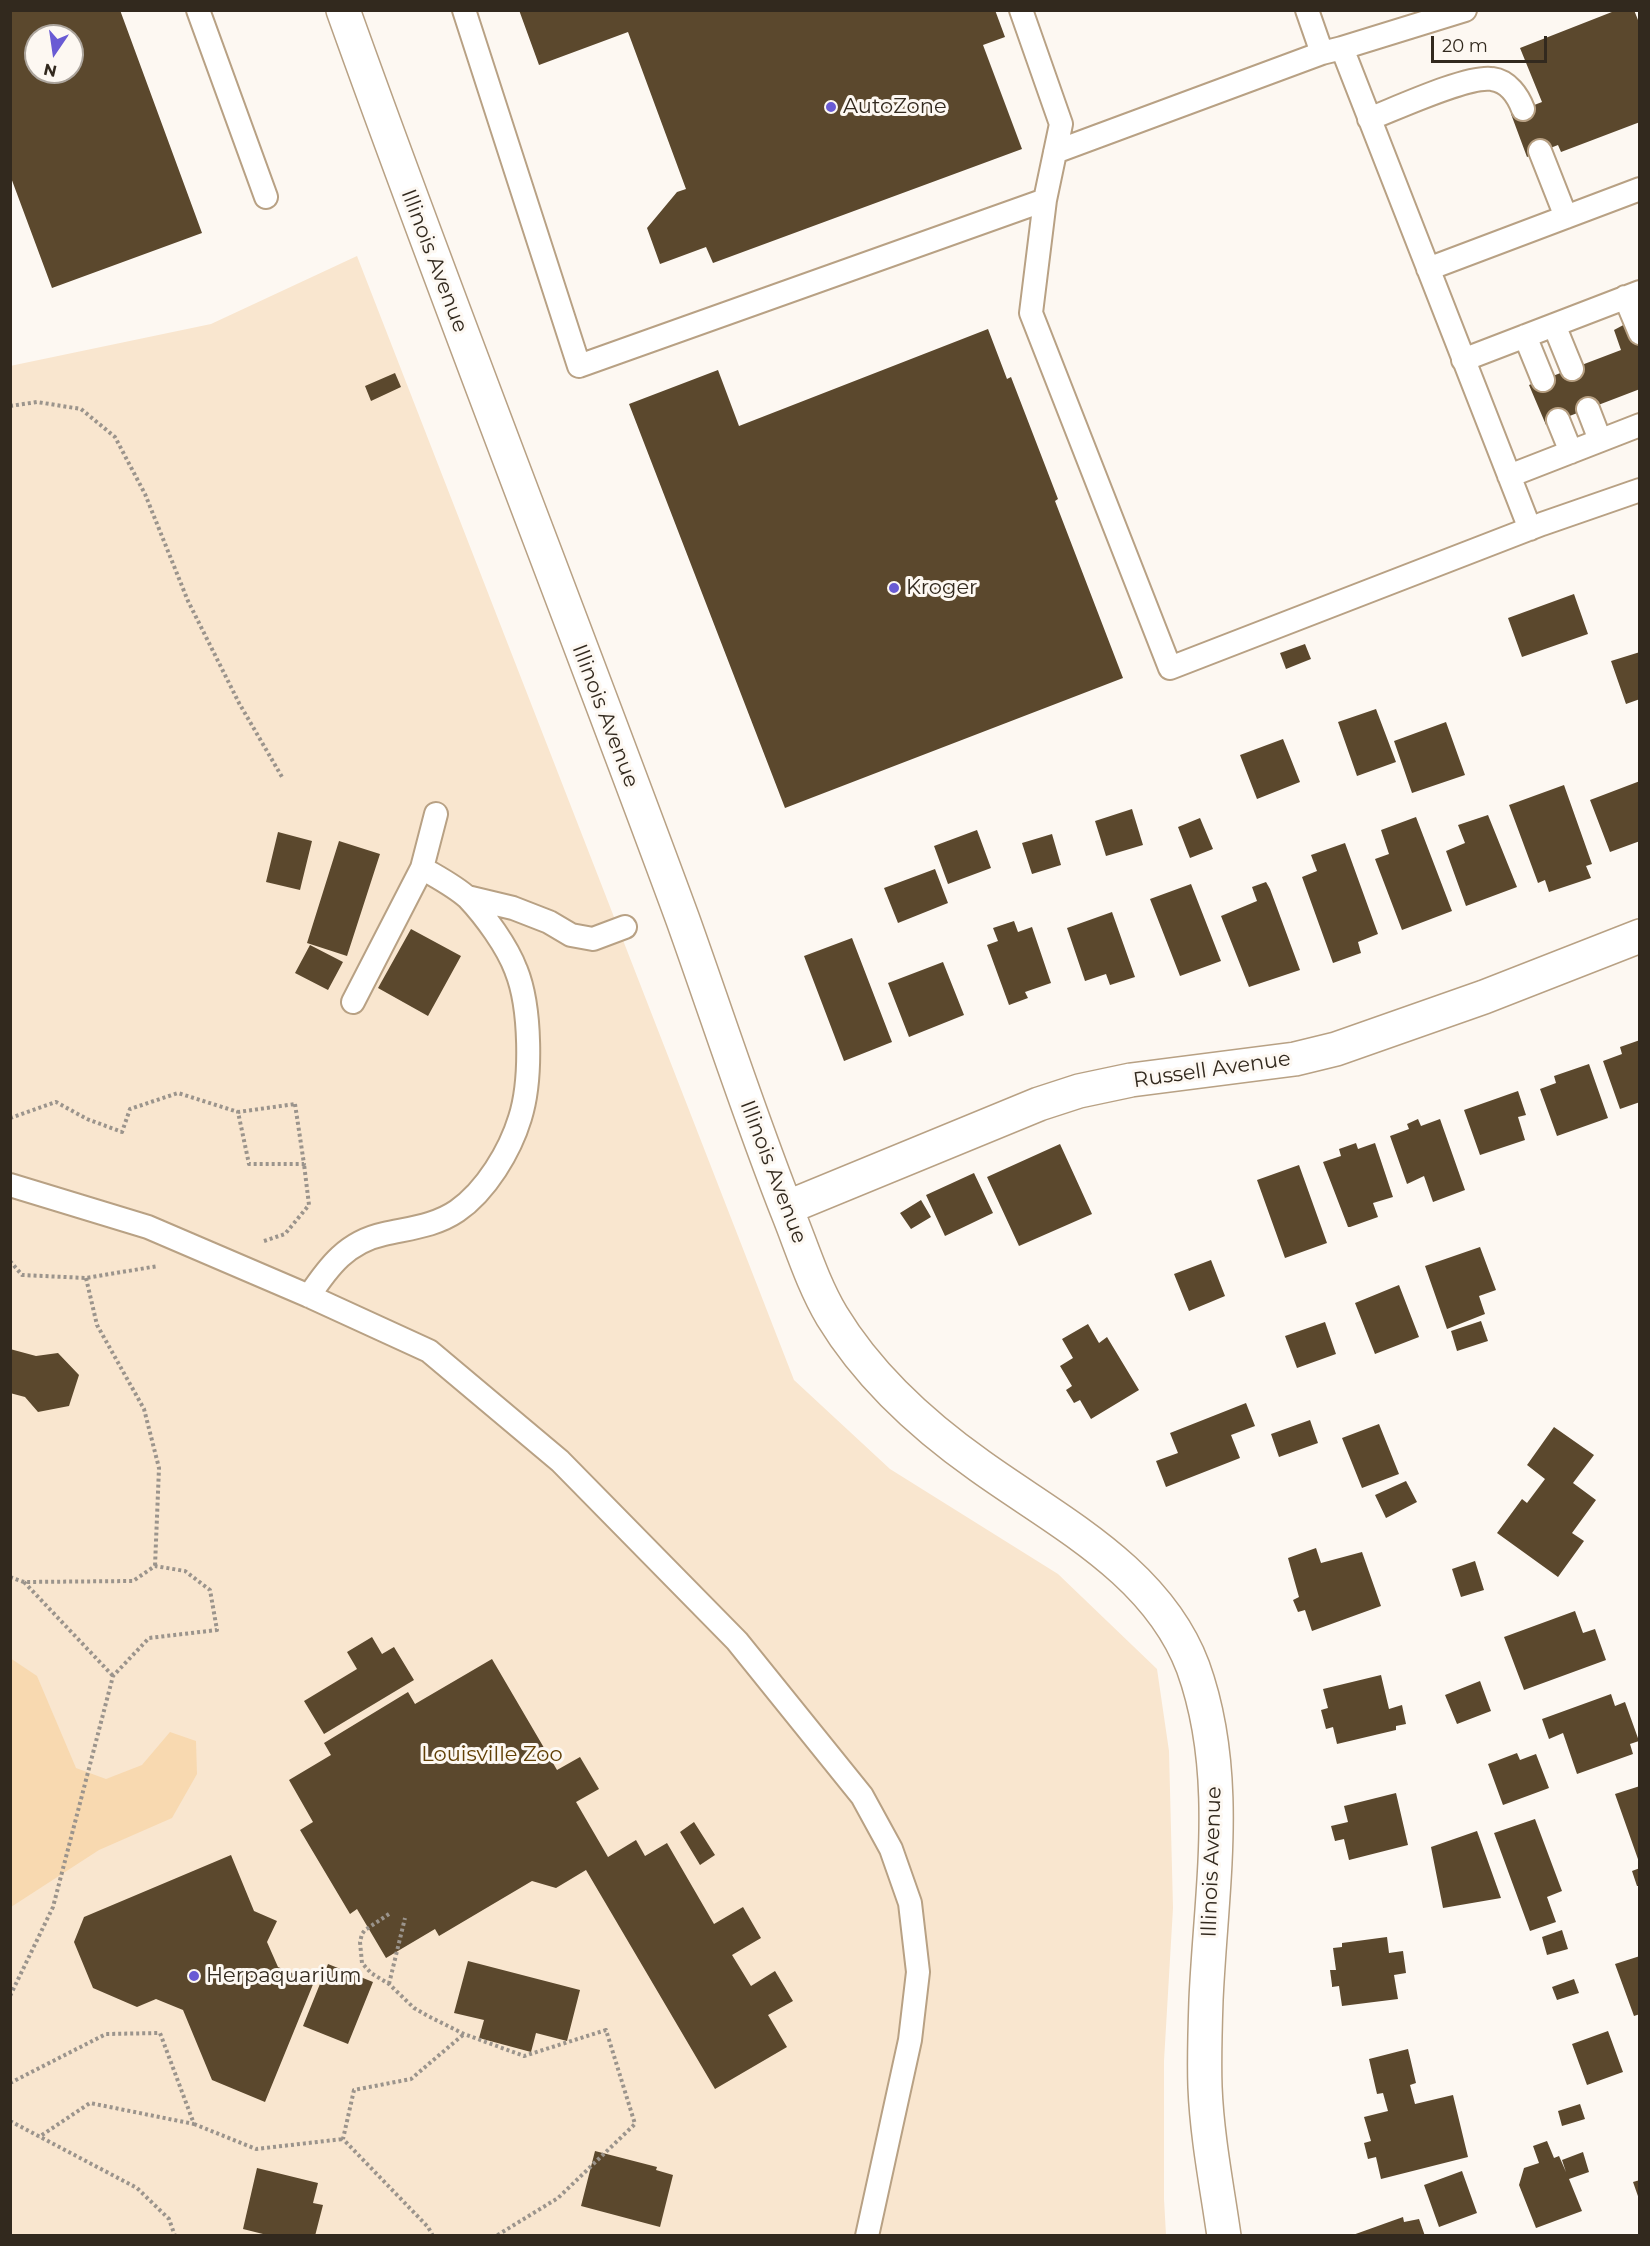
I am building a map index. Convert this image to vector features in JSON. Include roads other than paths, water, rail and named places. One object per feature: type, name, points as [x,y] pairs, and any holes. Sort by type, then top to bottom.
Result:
[{"type":"street","name":"Illinois Avenue","points":[[343,10],[394,156],[684,924],[758,1139],[816,1286],[859,1356],[887,1389],[915,1415],[973,1461],[1098,1547],[1137,1581],[1175,1629],[1193,1667],[1211,1731],[1218,1809],[1206,2001],[1205,2089],[1213,2166],[1224,2235]]},
{"type":"street","name":"Russell Avenue","points":[[786,1208],[1038,1104],[1079,1091],[1131,1080],[1295,1059],[1336,1049],[1484,997],[1640,936]]},
{"type":"lane","points":[[198,10],[266,197]]},
{"type":"lane","points":[[464,10],[579,366],[1046,200]]},
{"type":"lane","points":[[1020,10],[1061,124],[1046,200],[1031,313],[1170,668],[1530,529],[1640,490]]},
{"type":"lane","points":[[1307,10],[1332,50],[1369,119],[1530,529]]},
{"type":"lane","points":[[1055,152],[1332,50],[1465,10]]},
{"type":"lane","points":[[1369,119],[1470,80],[1492,79],[1507,86],[1518,96],[1523,110]]},
{"type":"lane","points":[[1540,152],[1566,217]]},
{"type":"lane","points":[[1428,269],[1640,189]]},
{"type":"lane","points":[[1463,360],[1632,295],[1640,333]]},
{"type":"lane","points":[[1554,325],[1572,369]]},
{"type":"lane","points":[[1525,336],[1543,380]]},
{"type":"lane","points":[[1588,409],[1600,440]]},
{"type":"lane","points":[[1558,420],[1571,452]]},
{"type":"lane","points":[[1509,476],[1640,425]]},
{"type":"lane","points":[[353,1002],[422,868],[436,814]]},
{"type":"lane","points":[[309,1296],[329,1266],[350,1248],[381,1234],[420,1228],[456,1211],[483,1190],[501,1160],[520,1118],[528,1072],[527,1029],[516,970],[498,936],[467,897],[422,868]]},
{"type":"lane","points":[[467,897],[513,908],[549,922],[571,935],[592,939],[625,927]]},
{"type":"lane","points":[[10,1185],[148,1227],[309,1296],[429,1352],[560,1461],[737,1641],[862,1796],[891,1850],[910,1903],[918,1972],[910,2040],[867,2235]]},
{"type":"place","name":"AutoZone","points":[[831,107]]},
{"type":"place","name":"Kroger","points":[[894,588]]},
{"type":"place","name":"Herpaquarium","points":[[194,1976]]},
{"type":"park label","name":"Louisville Zoo","points":[[492,1755]]}]
